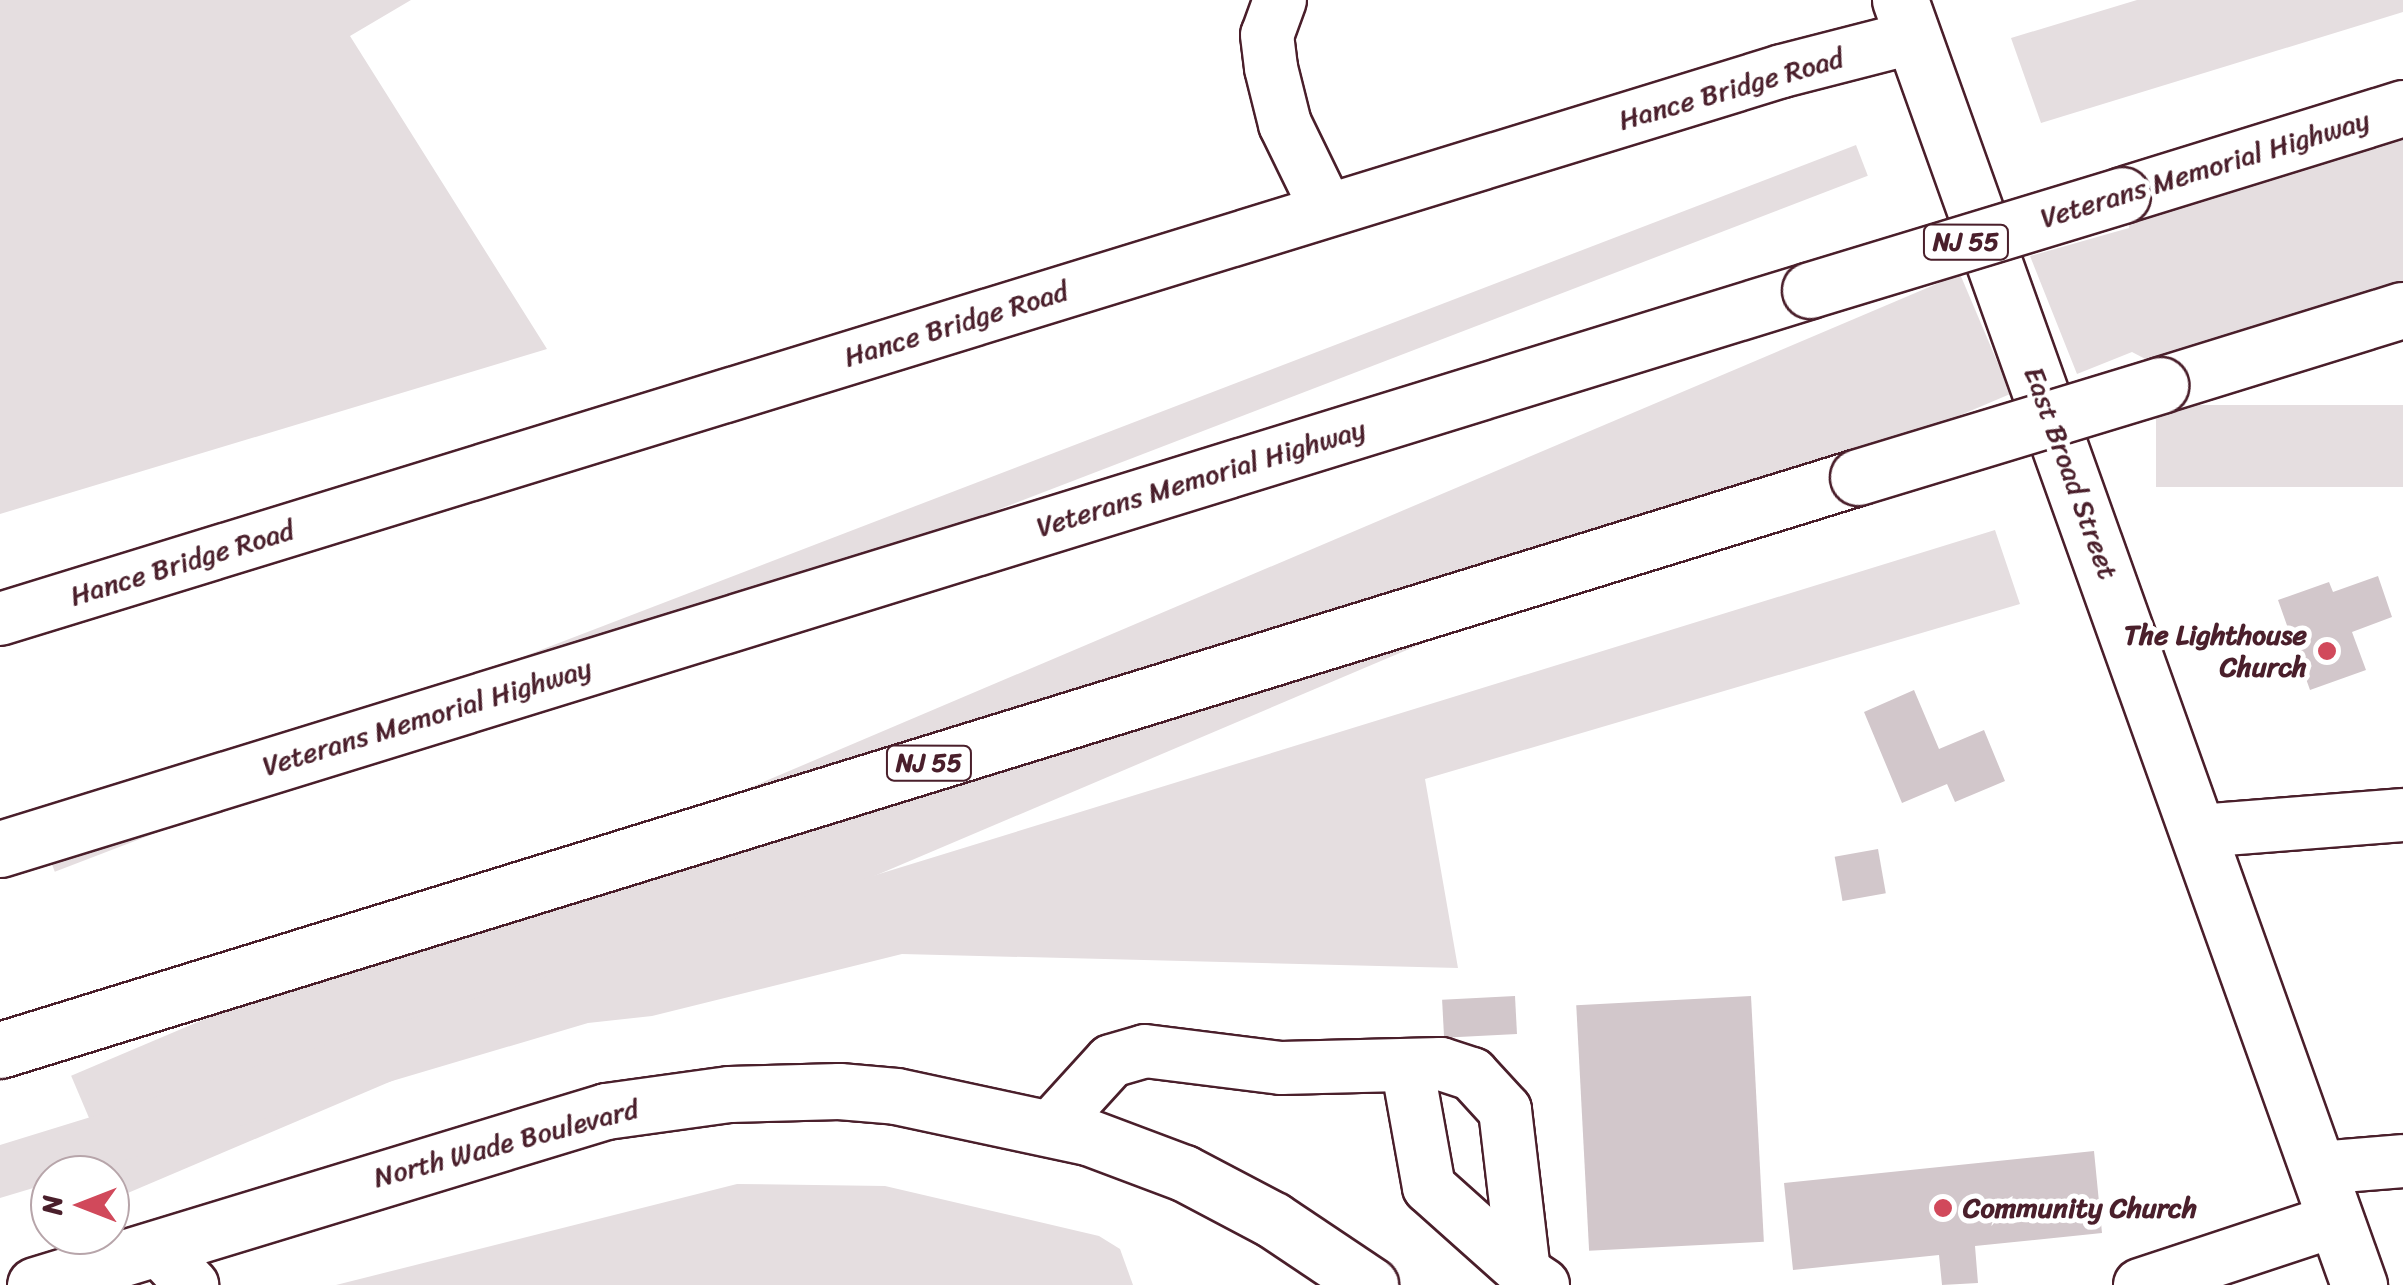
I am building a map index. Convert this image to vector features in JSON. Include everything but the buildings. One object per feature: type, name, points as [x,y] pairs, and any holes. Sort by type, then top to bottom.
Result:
[{"type":"main road","name":"East Broad Street","points":[[1907,18],[2360,1285]]},
{"type":"main road","name":"Veterans Memorial Highway","points":[[0,849],[2403,108]]},
{"type":"main road","name":"NJ 55","points":[[0,1050],[2403,310]]},
{"type":"main road","name":"North Wade Boulevard","points":[[35,1285],[175,1267],[296,1202],[646,1104],[839,1091],[896,1096],[1051,1128],[1184,1174],[1273,1220],[1370,1285]]},
{"type":"street","points":[[1280,0],[1268,35],[1271,68],[1285,124],[1327,210]]},
{"type":"street","name":"Hance Bridge Road","points":[[0,620],[1327,210],[1907,18]]},
{"type":"street","points":[[2200,832],[2403,815]]},
{"type":"street","points":[[1051,1128],[1110,1062],[1146,1051],[1280,1068],[1441,1064],[1472,1074],[1504,1110],[1534,1278]]},
{"type":"street","points":[[1407,1064],[1430,1187],[1534,1278]]},
{"type":"street","points":[[2318,1168],[2403,1162]]},
{"type":"street","points":[[2140,1285],[2337,1220]]},
{"type":"shaded area","points":[[0,0],[411,0],[350,36],[547,349],[0,514]]},
{"type":"shaded area","points":[[2137,0],[2403,0],[2403,12],[2041,123],[2011,38]]},
{"type":"shaded area","points":[[2403,129],[2403,287],[2153,363],[2132,352],[2077,374],[2030,256],[2129,228],[2128,213]]},
{"type":"shaded area","points":[[1856,145],[1868,176],[55,872],[43,841]]},
{"type":"shaded area","points":[[1960,274],[2011,394],[130,1192],[130,1155],[105,1155],[71,1076]]},
{"type":"shaded area","points":[[2156,405],[2403,405],[2403,487],[2156,487]]},
{"type":"shaded area","points":[[1995,530],[2020,604],[1425,779],[1458,968],[902,954],[652,1016],[588,1023],[130,1159],[130,1155],[30,1155],[30,1189],[0,1198],[0,1145]]},
{"type":"shaded area","points":[[737,1184],[885,1186],[1099,1236],[1120,1249],[1133,1285],[336,1285]]},
{"type":"place","name":"The Lighthouse Church","points":[[2327,651]]},
{"type":"place","name":"Community Church","points":[[1943,1208]]}]
